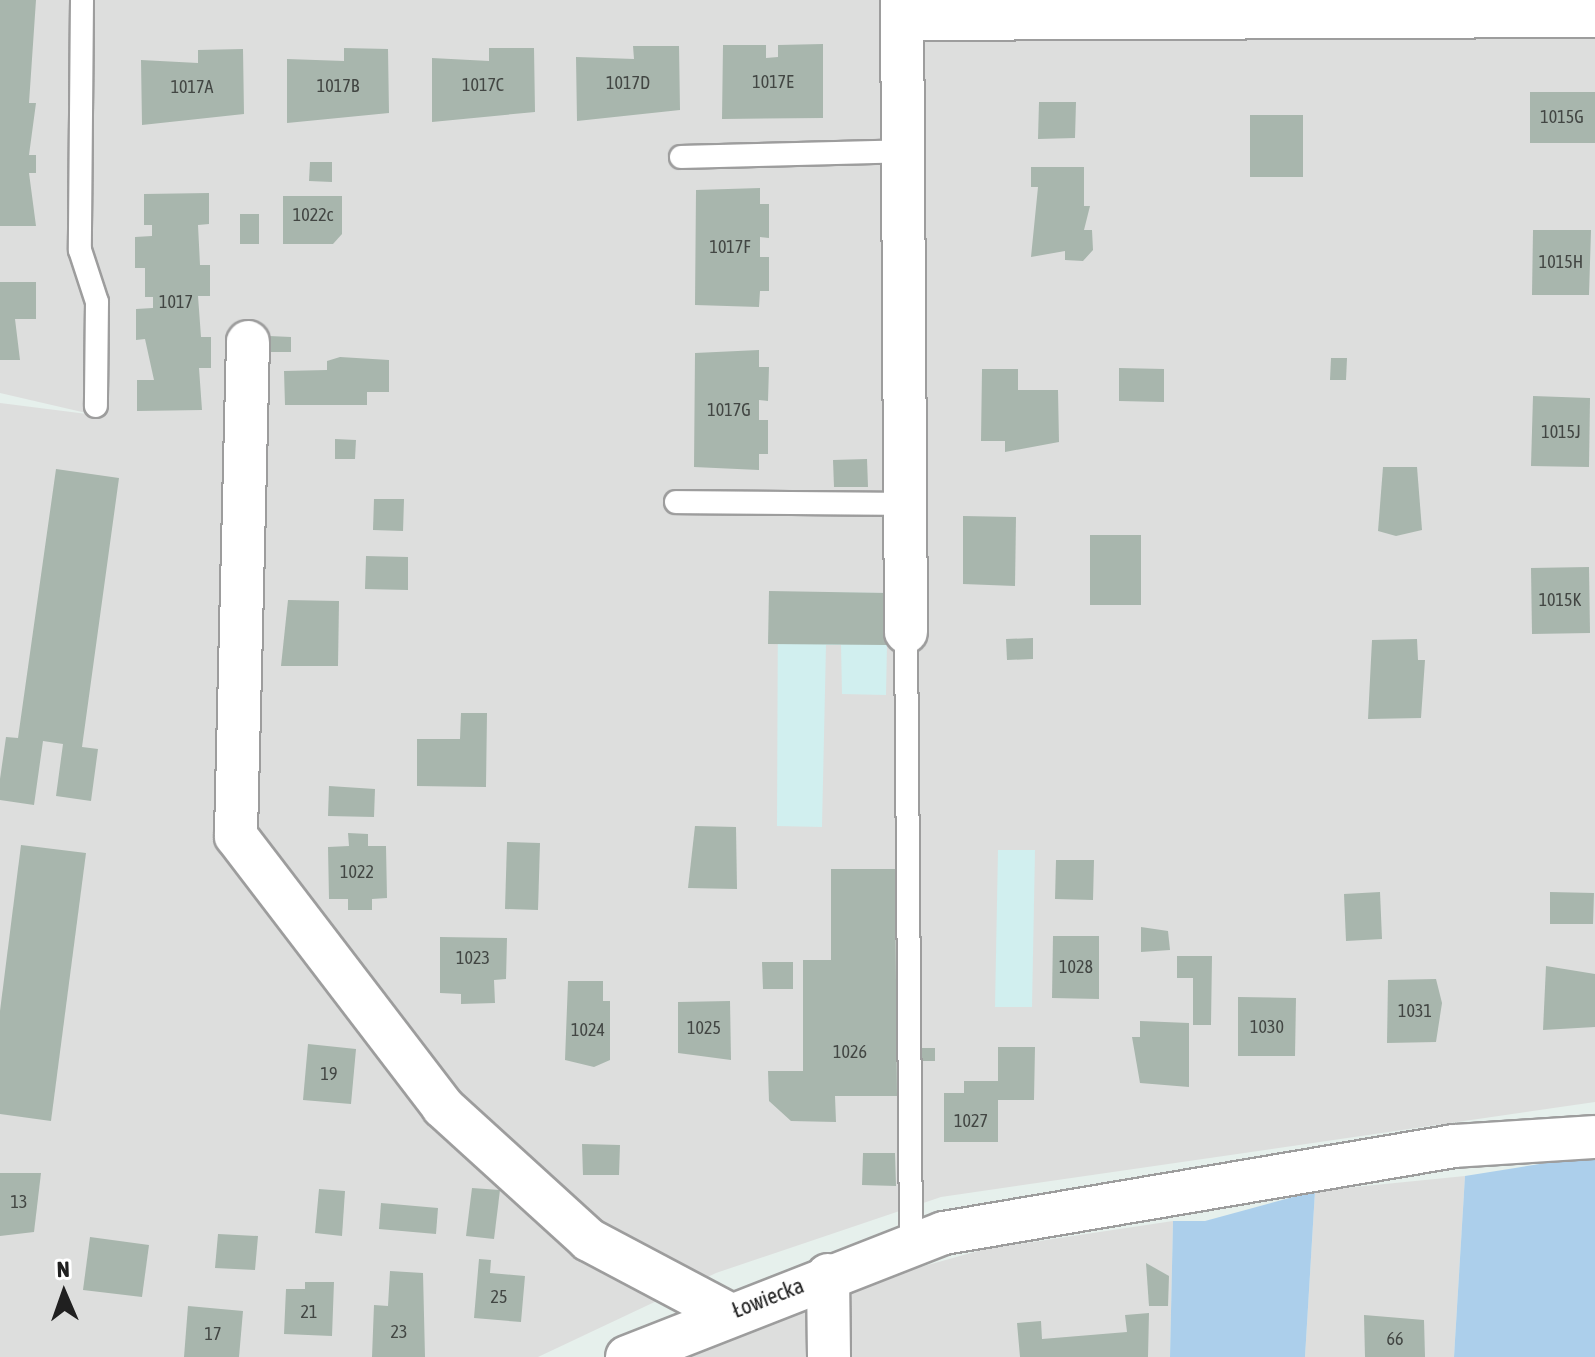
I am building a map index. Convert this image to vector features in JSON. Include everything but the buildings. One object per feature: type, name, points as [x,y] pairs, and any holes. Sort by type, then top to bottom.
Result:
[{"type":"street","points":[[906,632],[902,9],[1595,16]]},
{"type":"street","points":[[248,342],[236,836],[443,1107],[589,1240],[727,1313]]},
{"type":"street","name":"Łowiecka","points":[[627,1357],[727,1313],[911,1243],[1454,1146],[1595,1137]]},
{"type":"street","points":[[828,1275],[829,1357]]},
{"type":"lane","points":[[82,0],[80,250],[97,302],[96,406]]},
{"type":"lane","points":[[681,157],[903,151]]},
{"type":"lane","points":[[676,502],[905,504]]},
{"type":"lane","points":[[906,632],[911,1243]]},
{"type":"shaded area","points":[[0,0],[1595,0],[1595,1102],[941,1197],[716,1273],[538,1357],[0,1357],[0,403],[95,415],[0,393]]},
{"type":"shaded area","points":[[778,592],[888,593],[886,695],[842,694],[841,645],[826,645],[822,827],[777,826]]},
{"type":"shaded area","points":[[998,850],[1035,850],[1032,1007],[995,1007]]},
{"type":"shaded area","points":[[1595,1155],[1595,1357],[1454,1357],[1465,1176]]},
{"type":"shaded area","points":[[1465,1176],[1454,1357],[1305,1357],[1315,1191]]},
{"type":"shaded area","points":[[1315,1191],[1305,1357],[1170,1357],[1173,1221],[1205,1221]]},
{"type":"shaded area","points":[[1173,1221],[1170,1357],[681,1357],[849,1287],[985,1249]]}]
